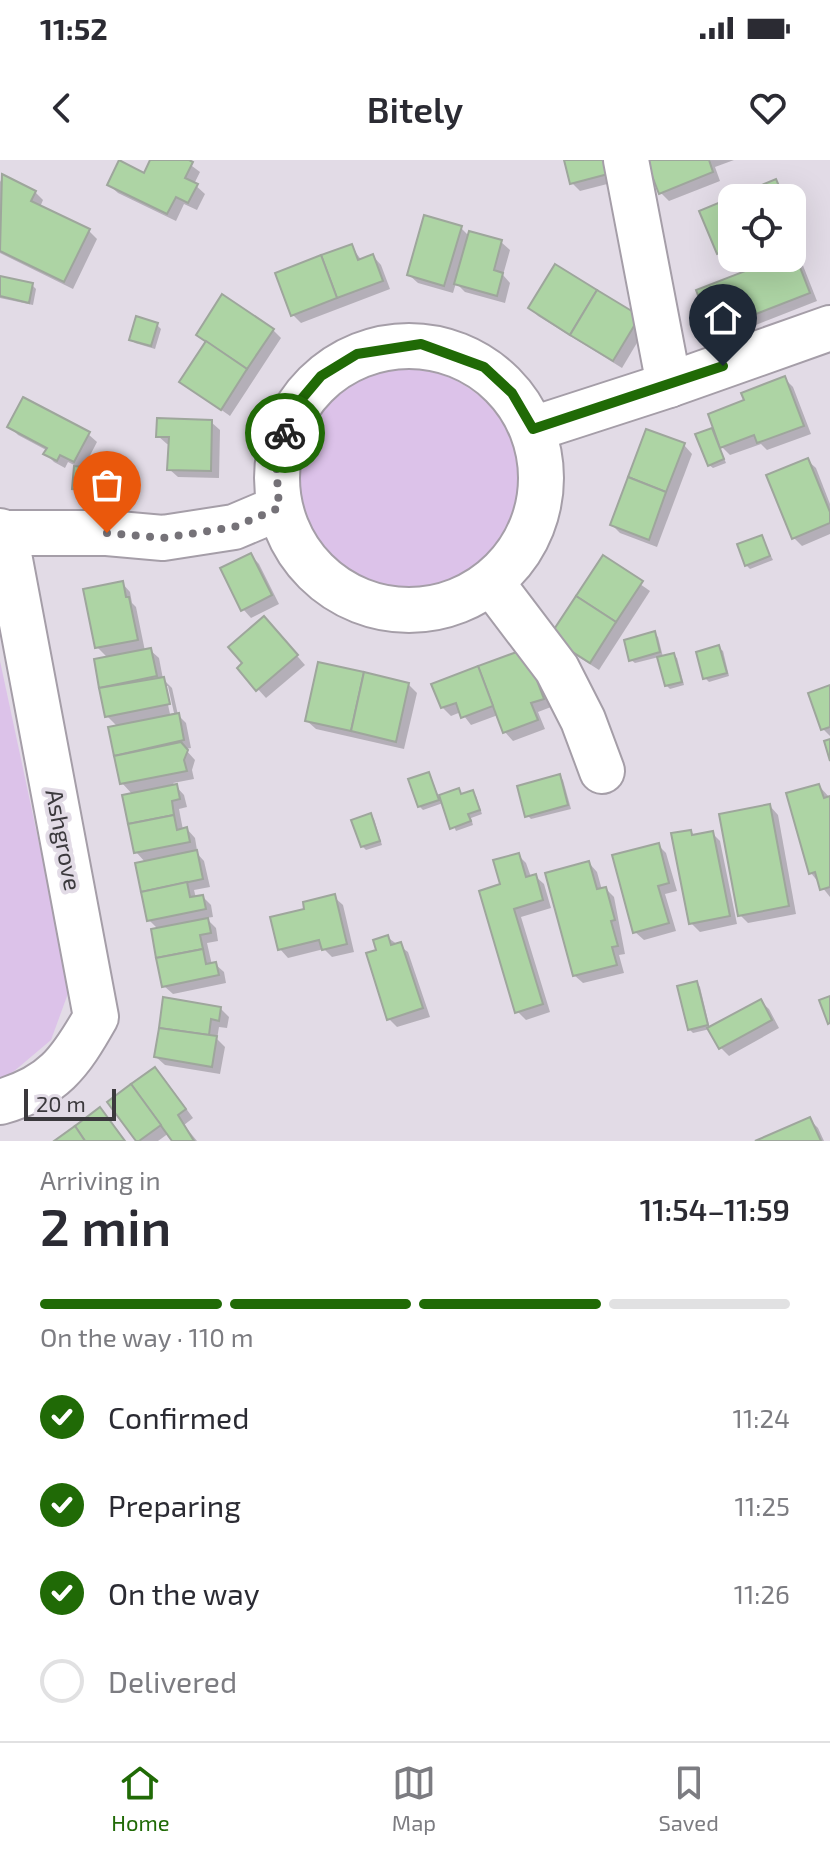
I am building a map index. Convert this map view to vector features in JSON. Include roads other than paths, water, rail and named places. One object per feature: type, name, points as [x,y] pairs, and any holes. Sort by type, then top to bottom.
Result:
[{"type":"street","points":[[626,160],[669,385]]},
{"type":"street","points":[[533,429],[830,328]]},
{"type":"street","points":[[421,344],[484,367],[512,393],[533,429],[541,496],[525,543],[500,576],[477,592],[418,611],[367,604],[330,586],[298,552],[279,508],[276,460],[294,408],[321,376],[357,354],[421,344]]},
{"type":"street","name":"Ashgrove","points":[[0,1102],[15,1098],[53,1078],[79,1046],[96,1017],[2,532],[107,533],[163,538],[234,527],[279,508]]},
{"type":"street","points":[[491,582],[557,669],[583,720],[602,771]]}]
